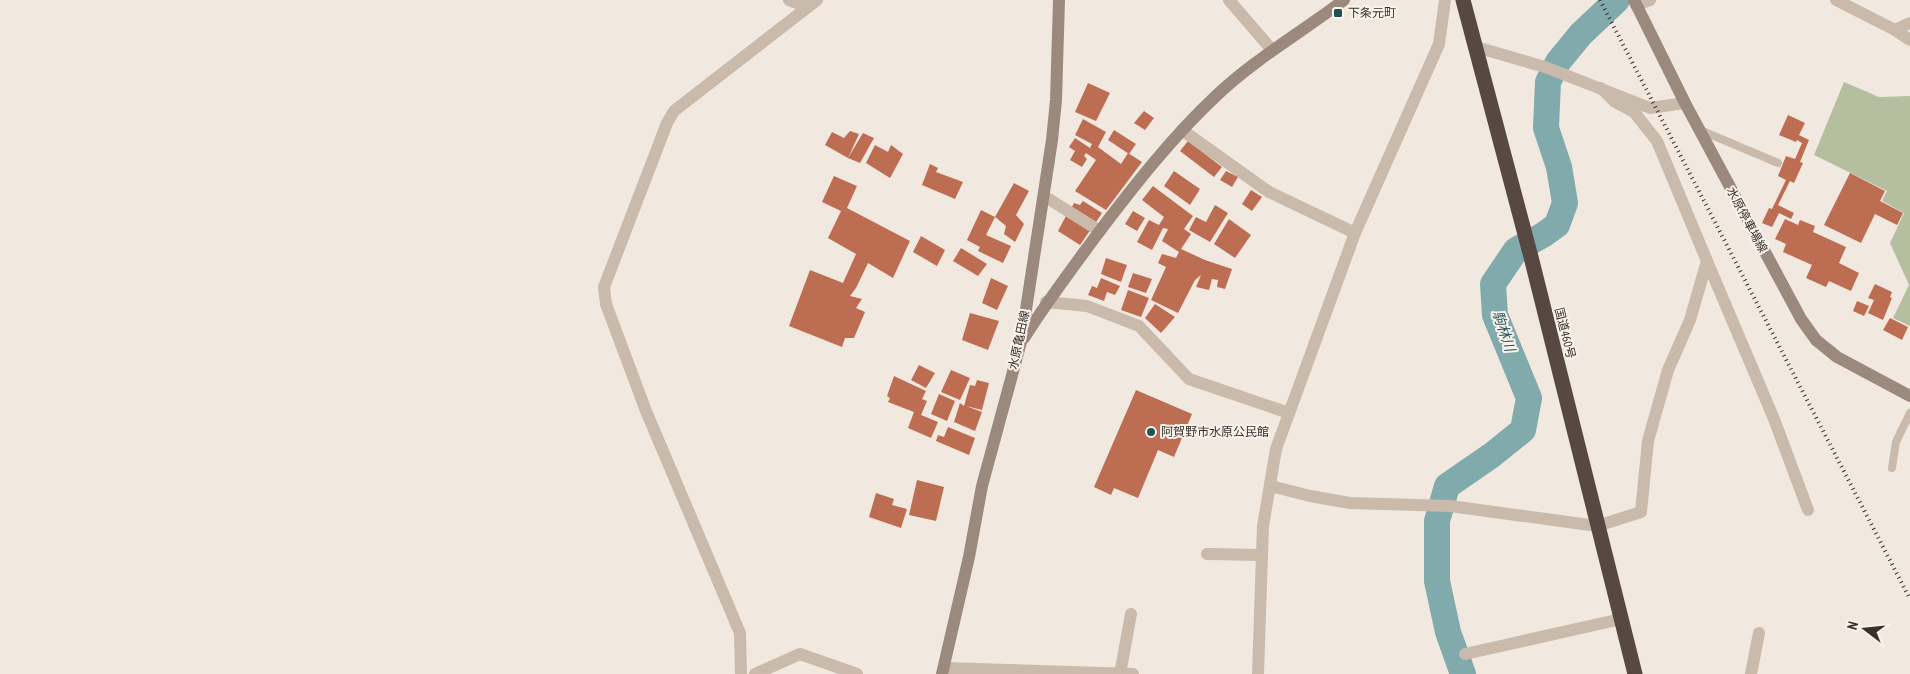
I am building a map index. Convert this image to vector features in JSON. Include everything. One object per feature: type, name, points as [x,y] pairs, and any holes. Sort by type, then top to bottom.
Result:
[{"type":"highway","name":"国道460号","points":[[1463,0],[1531,257],[1635,674]]},
{"type":"main road","name":"水原亀田線","points":[[943,671],[982,486],[1021,342],[1044,196],[1056,100],[1059,0]]},
{"type":"main road","points":[[1021,342],[1046,302],[1117,208],[1182,130],[1217,94],[1272,50],[1344,0]]},
{"type":"main road","name":"水原停車場線","points":[[1635,2],[1685,103],[1800,320],[1816,340],[1838,357],[1860,371],[1910,396]]},
{"type":"street","points":[[789,0],[812,3]]},
{"type":"street","points":[[1229,0],[1272,50]]},
{"type":"street","points":[[1258,674],[1263,526],[1276,449],[1355,233],[1439,44],[1446,0]]},
{"type":"street","points":[[1635,2],[1650,0]]},
{"type":"street","points":[[1836,0],[1895,30],[1910,40]]},
{"type":"street","points":[[741,674],[740,632],[646,411],[606,304],[604,287],[667,123],[674,111],[812,3]]},
{"type":"street","points":[[1895,30],[1910,23]]},
{"type":"street","points":[[1476,48],[1545,67],[1650,108],[1685,103]]},
{"type":"street","points":[[1601,88],[1615,102],[1634,112],[1657,141],[1774,419],[1808,510]]},
{"type":"street","points":[[1182,130],[1269,192],[1355,233]]},
{"type":"street","points":[[1044,196],[1100,231]]},
{"type":"street","points":[[1271,486],[1310,496],[1350,503],[1450,506],[1597,526],[1641,512],[1648,441],[1668,370],[1690,320],[1707,261]]},
{"type":"street","points":[[1046,302],[1087,306],[1139,326],[1189,379],[1289,413]]},
{"type":"street","points":[[1207,554],[1262,555]]},
{"type":"street","points":[[1120,674],[1132,614]]},
{"type":"street","points":[[1464,654],[1620,619]]},
{"type":"street","points":[[1751,674],[1758,632]]},
{"type":"street","points":[[755,674],[800,654],[857,674]]},
{"type":"street","points":[[943,671],[1133,674]]},
{"type":"lane","points":[[1700,130],[1778,163]]},
{"type":"lane","points":[[1892,468],[1896,442],[1910,413]]},
{"type":"green space","points":[[1844,82],[1879,97],[1910,96],[1910,326],[1893,318],[1909,285],[1890,243],[1904,213],[1882,201],[1887,191],[1814,155]]},
{"type":"building","points":[[1088,83],[1110,93],[1096,121],[1075,112]]},
{"type":"building","points":[[1144,111],[1154,118],[1145,130],[1134,123]]},
{"type":"building","points":[[1788,115],[1805,123],[1799,135],[1809,140],[1800,162],[1803,163],[1794,183],[1790,181],[1778,205],[1794,213],[1791,219],[1779,213],[1772,227],[1762,223],[1769,208],[1772,209],[1786,180],[1778,176],[1786,156],[1795,159],[1802,143],[1779,135]]},
{"type":"building","points":[[1083,119],[1106,132],[1098,147],[1121,164],[1128,153],[1142,162],[1106,210],[1075,191],[1096,160],[1086,153],[1084,156],[1087,159],[1082,167],[1070,160],[1075,151],[1069,147],[1075,138],[1090,148],[1092,144],[1075,135]]},
{"type":"building","points":[[1114,130],[1136,144],[1129,154],[1108,140]]},
{"type":"building","points":[[850,131],[859,134],[848,158],[825,145],[832,132],[844,138]]},
{"type":"building","points":[[863,133],[874,138],[860,163],[848,158]]},
{"type":"building","points":[[1188,141],[1222,167],[1214,177],[1180,151]]},
{"type":"building","points":[[875,145],[888,152],[891,145],[903,154],[890,178],[866,163]]},
{"type":"building","points":[[930,164],[938,168],[936,172],[963,182],[955,199],[922,185]]},
{"type":"building","points":[[1174,171],[1200,189],[1190,205],[1164,186]]},
{"type":"building","points":[[1226,171],[1238,177],[1232,187],[1220,180]]},
{"type":"building","points":[[1850,173],[1885,191],[1880,201],[1903,213],[1897,225],[1875,214],[1861,243],[1824,225]]},
{"type":"building","points":[[834,176],[857,186],[847,208],[910,241],[893,278],[868,263],[850,296],[862,299],[856,308],[865,312],[854,338],[845,338],[842,347],[789,326],[810,270],[843,283],[856,254],[828,238],[841,211],[822,202]]},
{"type":"building","points":[[1014,183],[1029,191],[1016,215],[1024,224],[1015,242],[1004,234],[1006,226],[995,217]]},
{"type":"building","points":[[1153,186],[1193,216],[1184,229],[1191,234],[1181,249],[1232,269],[1225,289],[1217,287],[1218,280],[1212,279],[1209,290],[1196,287],[1201,275],[1195,280],[1178,313],[1151,300],[1166,267],[1158,263],[1162,254],[1176,258],[1179,252],[1162,241],[1168,229],[1163,228],[1152,250],[1137,242],[1149,220],[1159,225],[1164,217],[1142,200]]},
{"type":"building","points":[[1251,190],[1262,197],[1252,211],[1242,204]]},
{"type":"building","points":[[1083,201],[1102,213],[1094,225],[1070,211],[1074,203],[1080,205]]},
{"type":"building","points":[[1215,205],[1228,213],[1210,242],[1189,230],[1196,217],[1206,222]]},
{"type":"building","points":[[981,210],[995,217],[986,235],[1011,246],[1003,263],[978,251],[980,247],[967,240]]},
{"type":"building","points":[[1133,211],[1145,218],[1137,231],[1125,224]]},
{"type":"building","points":[[1067,214],[1091,229],[1080,245],[1058,231]]},
{"type":"building","points":[[1229,219],[1251,235],[1235,258],[1214,244]]},
{"type":"building","points":[[1785,219],[1798,225],[1800,220],[1815,226],[1813,232],[1846,247],[1839,263],[1859,273],[1851,291],[1829,281],[1826,287],[1806,278],[1812,265],[1783,252],[1786,244],[1775,239]]},
{"type":"building","points":[[921,236],[945,250],[937,266],[913,252]]},
{"type":"building","points":[[961,248],[987,264],[978,276],[953,261]]},
{"type":"building","points":[[1106,258],[1127,265],[1121,282],[1101,274]]},
{"type":"building","points":[[1133,273],[1152,279],[1146,293],[1128,287]]},
{"type":"building","points":[[991,278],[1008,286],[997,310],[982,303]]},
{"type":"building","points":[[1101,278],[1120,286],[1115,295],[1107,292],[1104,301],[1088,295],[1092,286],[1097,288]]},
{"type":"building","points":[[1875,284],[1892,292],[1890,297],[1892,298],[1883,320],[1868,313],[1874,300],[1868,298]]},
{"type":"building","points":[[1128,290],[1149,298],[1141,317],[1121,310]]},
{"type":"building","points":[[1857,301],[1869,306],[1864,316],[1853,311]]},
{"type":"building","points":[[1155,304],[1175,317],[1161,333],[1145,318]]},
{"type":"building","points":[[970,313],[999,321],[988,350],[962,340]]},
{"type":"building","points":[[1890,318],[1908,327],[1902,340],[1883,330]]},
{"type":"building","points":[[919,365],[935,373],[926,388],[911,380]]},
{"type":"building","points":[[951,370],[970,378],[960,400],[941,392]]},
{"type":"building","points":[[894,376],[926,391],[922,399],[927,401],[921,415],[938,422],[931,438],[908,428],[914,412],[888,402],[890,398],[887,396]]},
{"type":"building","points":[[977,380],[989,383],[982,410],[966,406],[982,412],[975,431],[954,422],[960,403],[964,406],[970,385],[975,386]]},
{"type":"building","name":"阿賀野市水原公民館","points":[[1136,390],[1192,414],[1174,457],[1158,450],[1138,498],[1114,488],[1111,495],[1094,487]]},
{"type":"building","points":[[939,394],[955,401],[947,421],[931,414]]},
{"type":"building","points":[[948,427],[975,438],[969,455],[936,441],[938,435],[944,437]]},
{"type":"building","points":[[917,480],[944,487],[936,521],[909,515]]},
{"type":"building","points":[[876,493],[894,499],[892,505],[907,509],[901,528],[869,517]]},
{"type":"waterway","name":"駒林川","points":[[1463,674],[1448,632],[1437,581],[1437,521],[1447,486],[1492,455],[1523,430],[1529,398],[1495,315],[1493,284],[1516,250],[1557,225],[1565,203],[1559,167],[1546,128],[1548,82],[1558,62],[1581,34],[1617,0]]},
{"type":"railway","points":[[1600,0],[1910,599]]},
{"type":"place","name":"下条元町","points":[[1338,13]]},
{"type":"place","name":"阿賀野市水原公民館","points":[[1151,432]]}]
